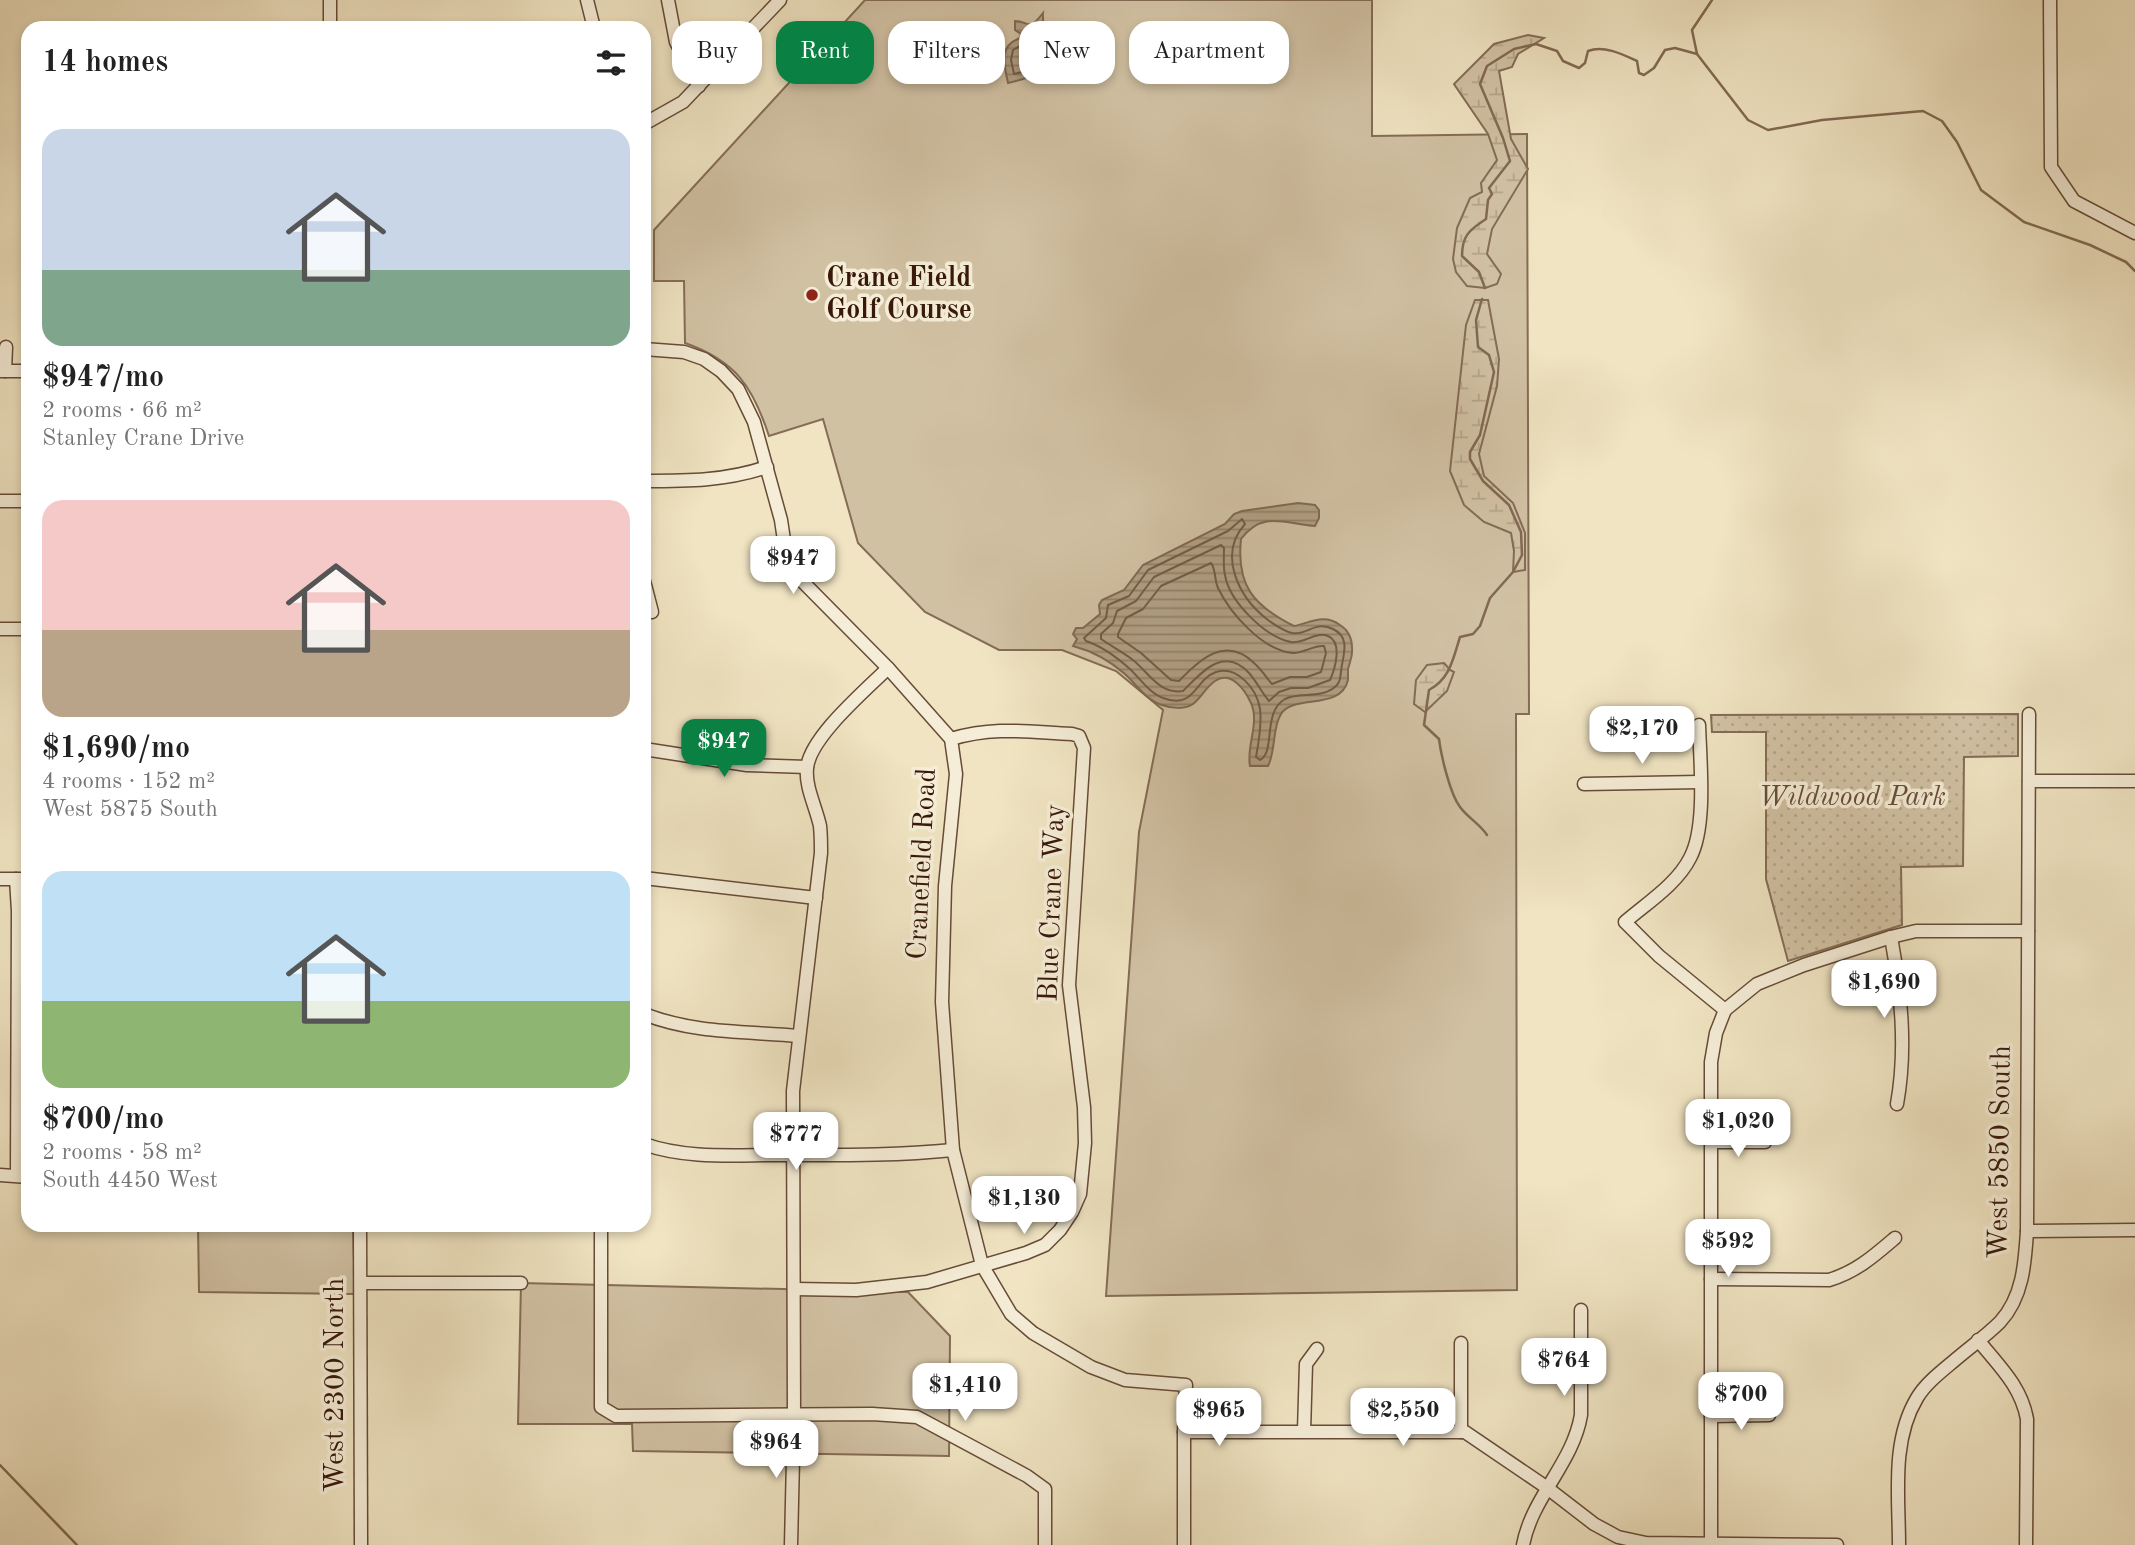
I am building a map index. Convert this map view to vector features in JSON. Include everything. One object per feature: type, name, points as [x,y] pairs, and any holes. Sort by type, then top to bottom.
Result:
[{"type":"street","points":[[330,0],[330,21]]},
{"type":"street","points":[[587,0],[592,21]]},
{"type":"street","points":[[668,0],[676,42],[699,86]]},
{"type":"street","points":[[651,120],[683,102],[780,0]]},
{"type":"street","points":[[2050,0],[2051,167],[2074,201],[2135,233]]},
{"type":"street","points":[[6,347],[3,371],[21,371]]},
{"type":"street","name":"Cranefield Road","points":[[651,350],[684,352],[704,359],[738,388],[747,403],[767,467],[785,547],[800,579],[888,668],[951,739],[956,774],[945,886],[942,1002],[953,1150],[982,1265],[1011,1314],[1033,1333],[1091,1367],[1125,1380],[1186,1385],[1184,1432]]},
{"type":"street","points":[[651,481],[706,480],[739,476],[767,467]]},
{"type":"street","points":[[0,501],[21,501]]},
{"type":"street","points":[[651,608],[652,612]]},
{"type":"street","points":[[0,629],[21,629]]},
{"type":"street","points":[[791,1545],[794,1416],[793,1091],[821,853],[820,826],[811,797],[807,767],[823,734],[888,668]]},
{"type":"street","name":"West 5850 South","points":[[1899,1545],[1899,1452],[1906,1422],[1917,1396],[2001,1320],[2017,1294],[2025,1270],[2029,714]]},
{"type":"street","points":[[1699,724],[1697,842],[1690,860],[1673,880],[1625,922],[1659,956],[1725,1010]]},
{"type":"street","name":"Blue Crane Way","points":[[794,1289],[856,1290],[927,1282],[1026,1253],[1045,1244],[1060,1230],[1080,1194],[1085,1143],[1084,1107],[1069,985],[1084,755],[1079,736],[996,730],[951,739]]},
{"type":"street","points":[[651,750],[747,765],[807,767]]},
{"type":"street","points":[[2029,781],[2135,781]]},
{"type":"street","points":[[1584,784],[1700,782]]},
{"type":"street","points":[[0,879],[21,879]]},
{"type":"street","points":[[651,879],[816,898]]},
{"type":"street","points":[[21,887],[18,911],[21,1070]]},
{"type":"street","points":[[1712,1544],[1711,1062],[1716,1033],[1725,1010],[1757,984],[1804,965],[1891,937],[1916,931],[2028,931]]},
{"type":"street","points":[[1891,937],[1900,987],[1903,1073],[1897,1104]]},
{"type":"street","points":[[651,1017],[670,1024],[720,1031],[799,1035]]},
{"type":"street","points":[[1711,1142],[1765,1143]]},
{"type":"street","points":[[651,1146],[699,1155],[901,1155],[953,1150]]},
{"type":"street","points":[[0,1175],[21,1176]]},
{"type":"street","points":[[2027,1231],[2135,1230]]},
{"type":"street","name":"West 2300 North","points":[[360,1232],[361,1545]]},
{"type":"street","points":[[601,1232],[601,1407],[616,1416],[884,1414],[917,1417],[1027,1476],[1045,1489],[1045,1545]]},
{"type":"street","points":[[1711,1279],[1829,1280],[1847,1275],[1862,1266],[1895,1238]]},
{"type":"street","points":[[361,1283],[521,1283]]},
{"type":"street","points":[[1522,1545],[1528,1525],[1546,1487],[1570,1450],[1578,1431],[1581,1415],[1581,1310]]},
{"type":"street","points":[[1978,1340],[2015,1385],[2024,1401],[2027,1419],[2026,1545]]},
{"type":"street","points":[[1461,1343],[1461,1432]]},
{"type":"street","points":[[1304,1431],[1306,1364],[1317,1349]]},
{"type":"street","points":[[1712,1416],[1769,1415]]},
{"type":"street","points":[[1184,1545],[1184,1432],[1254,1431],[1461,1432],[1546,1487],[1594,1524],[1618,1536],[1646,1543],[1837,1545]]},
{"type":"green space","name":"Crane Field Golf Course","points":[[865,0],[1372,0],[1372,136],[1527,134],[1529,714],[1516,714],[1517,1290],[1106,1296],[1139,832],[1163,710],[1116,671],[1062,650],[999,650],[925,612],[858,543],[823,419],[769,436],[756,403],[740,378],[717,358],[685,343],[684,281],[654,281],[654,230],[788,84],[874,84],[874,21],[846,21]]},
{"type":"green space","points":[[1528,35],[1544,38],[1518,54],[1512,67],[1499,71],[1511,139],[1528,169],[1492,229],[1487,254],[1501,274],[1497,284],[1485,288],[1467,286],[1456,272],[1453,259],[1457,228],[1470,198],[1482,192],[1481,183],[1497,160],[1488,134],[1454,84],[1494,44]]},
{"type":"green space","points":[[1475,300],[1488,300],[1499,359],[1497,386],[1479,454],[1484,476],[1513,503],[1525,533],[1525,570],[1513,572],[1511,533],[1484,522],[1464,505],[1450,471],[1466,325]]},
{"type":"green space","points":[[1444,663],[1454,672],[1447,691],[1425,712],[1414,704],[1416,680],[1427,665]]},
{"type":"green space","name":"Wildwood Park","points":[[2018,714],[2018,756],[1964,757],[1963,866],[1901,867],[1902,925],[1788,961],[1766,879],[1766,732],[1712,732],[1711,715]]},
{"type":"green space","points":[[198,1232],[353,1232],[355,1294],[199,1292]]},
{"type":"green space","points":[[521,1283],[908,1292],[950,1336],[949,1456],[633,1451],[632,1424],[518,1424]]},
{"type":"water","points":[[1015,21],[1019,22],[1019,33],[1015,30]]},
{"type":"water","points":[[1019,38],[1019,80],[1008,83],[1005,51]]},
{"type":"water","points":[[1298,503],[1315,505],[1319,510],[1315,526],[1266,522],[1249,530],[1241,539],[1240,555],[1245,582],[1258,602],[1268,611],[1294,626],[1328,620],[1345,629],[1352,645],[1348,680],[1344,690],[1336,696],[1287,708],[1278,720],[1268,766],[1250,766],[1253,711],[1251,703],[1237,683],[1221,678],[1212,683],[1190,706],[1165,706],[1156,703],[1107,661],[1073,646],[1077,639],[1073,634],[1076,628],[1083,628],[1100,614],[1099,605],[1102,600],[1124,590],[1143,565],[1225,524],[1234,514]]},
{"type":"waterway","points":[[1712,0],[1692,30],[1697,54],[1748,120],[1768,130],[1822,120],[1923,111],[1942,121],[1957,142],[1981,190],[2024,222],[2090,245],[2126,262],[2135,271]]},
{"type":"waterway","points":[[1485,288],[1479,272],[1462,256],[1463,243],[1471,230],[1486,219],[1488,200],[1492,194],[1489,188],[1510,161],[1480,84],[1487,66],[1514,49],[1536,44],[1557,51],[1563,61],[1579,68],[1585,63],[1588,51],[1613,51],[1637,61],[1639,73],[1644,75],[1654,68],[1665,50],[1675,48],[1697,54]]},
{"type":"waterway","points":[[1482,299],[1476,320],[1478,347],[1489,355],[1494,372],[1480,435],[1470,452],[1470,459],[1483,481],[1509,505],[1521,532],[1522,555],[1513,572],[1490,598],[1480,626],[1473,634],[1460,637],[1446,674],[1429,690],[1424,725],[1439,739],[1446,774],[1456,801],[1487,835]]},
{"type":"waterway","points":[[0,1465],[77,1545]]},
{"type":"place","name":"Crane Field Golf Course","points":[[812,295]]}]
